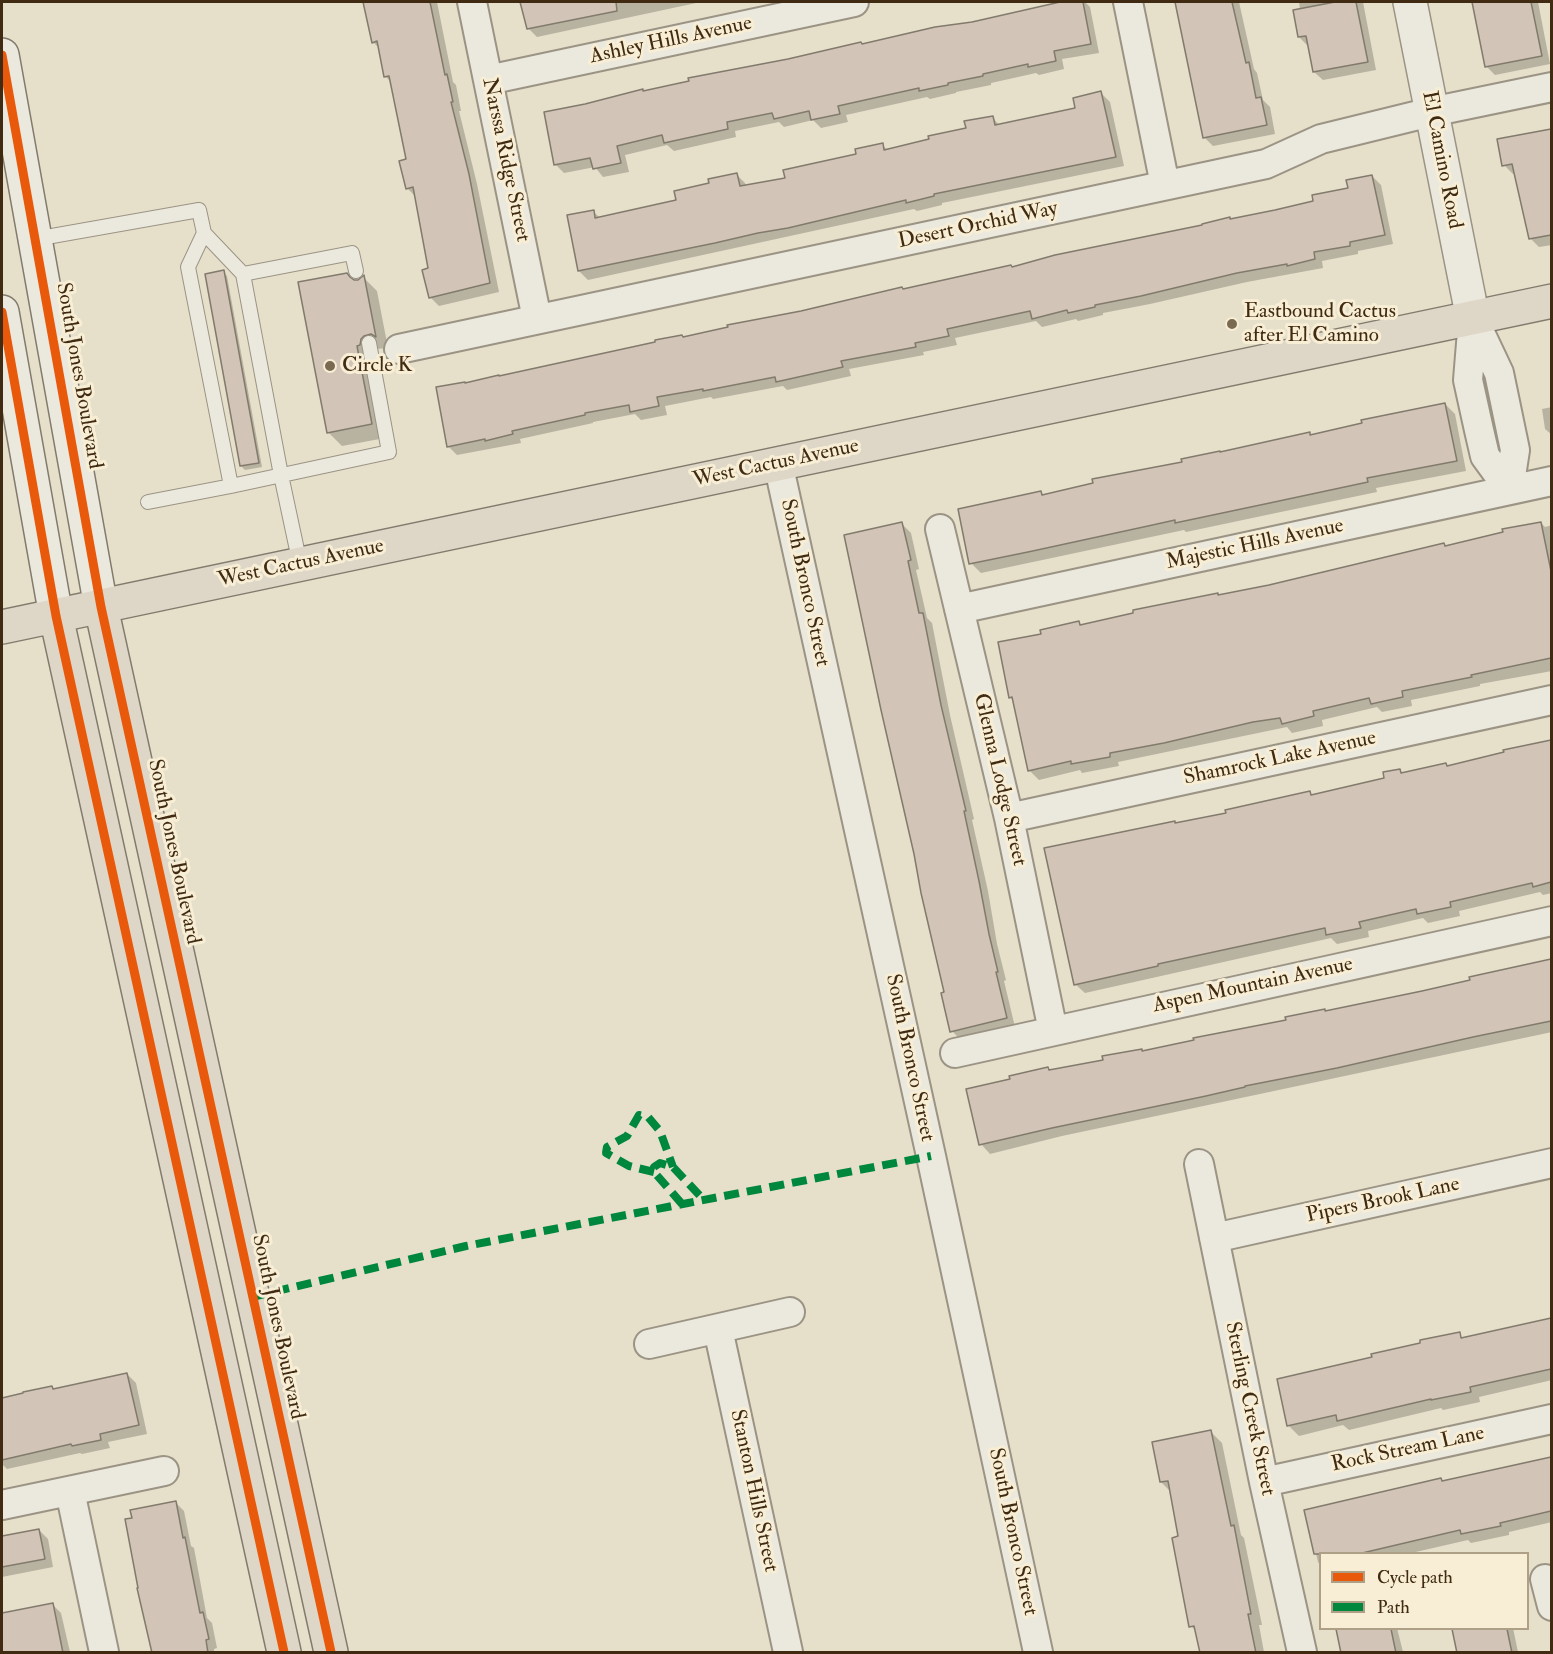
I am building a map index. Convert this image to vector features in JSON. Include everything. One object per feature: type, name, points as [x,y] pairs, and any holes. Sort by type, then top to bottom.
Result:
[{"type":"main road","name":"El Camino Road","points":[[1410,2],[1473,319]]},
{"type":"main road","name":"South Jones Boulevard","points":[[2,55],[101,607],[331,1653]]},
{"type":"main road","name":"West Cactus Avenue","points":[[2,627],[1551,301]]},
{"type":"main road","points":[[2,312],[56,616],[284,1653]]},
{"type":"street","name":"Narssa Ridge Street","points":[[472,2],[537,319]]},
{"type":"street","name":"Ashley Hills Avenue","points":[[488,80],[854,2]]},
{"type":"street","points":[[1128,2],[1166,185]]},
{"type":"street","name":"Desert Orchid Way","points":[[399,349],[1266,164],[1321,139],[1431,112],[1551,87]]},
{"type":"street","name":"El Camino Road","points":[[1473,319],[1499,373],[1494,427],[1515,450],[1509,489]]},
{"type":"street","name":"South Bronco Street","points":[[778,463],[934,1168],[1038,1653]]},
{"type":"street","name":"Majestic Hills Avenue","points":[[959,609],[1551,481]]},
{"type":"street","name":"Glenna Lodge Street","points":[[940,530],[1009,818],[1053,1031]]},
{"type":"street","name":"Shamrock Lake Avenue","points":[[1009,818],[1551,700]]},
{"type":"street","name":"Aspen Mountain Avenue","points":[[955,1053],[1551,921]]},
{"type":"street","name":"Pipers Brook Lane","points":[[1214,1238],[1551,1163]]},
{"type":"street","name":"Sterling Creek Street","points":[[1199,1164],[1264,1482],[1302,1653]]},
{"type":"street","points":[[649,1344],[790,1312]]},
{"type":"street","name":"Stanton Hills Street","points":[[717,1329],[788,1653]]},
{"type":"street","name":"Rock Stream Lane","points":[[1264,1482],[1551,1419]]},
{"type":"street","points":[[2,1505],[164,1471]]},
{"type":"street","points":[[70,1491],[104,1653]]},
{"type":"lane","points":[[35,239],[199,210],[204,232],[243,274],[300,564]]},
{"type":"lane","points":[[204,232],[188,267],[231,486]]},
{"type":"lane","points":[[243,274],[352,253],[356,271]]},
{"type":"lane","points":[[148,502],[389,452],[369,343]]},
{"type":"building","points":[[363,2],[430,2],[469,174],[490,283],[429,298],[422,270],[428,268],[413,187],[406,189],[399,161],[406,159],[389,76],[384,77],[377,41],[372,43]]},
{"type":"building","points":[[520,2],[616,2],[617,11],[527,29]]},
{"type":"building","points":[[1060,2],[1083,2],[1091,44],[1054,51],[1056,61],[1028,67],[1028,64],[948,83],[948,85],[919,91],[919,88],[838,106],[840,114],[811,120],[809,111],[774,119],[772,113],[727,122],[728,129],[664,143],[662,135],[617,146],[621,163],[593,169],[590,158],[554,165],[544,112],[689,81],[688,78],[861,42],[862,44],[935,27],[972,22]]},
{"type":"building","points":[[1175,2],[1232,2],[1246,63],[1249,62],[1256,98],[1261,97],[1267,125],[1203,138]]},
{"type":"building","points":[[1335,2],[1356,2],[1368,62],[1313,72],[1306,36],[1298,37],[1293,10]]},
{"type":"building","points":[[1472,2],[1531,2],[1542,56],[1485,67]]},
{"type":"building","points":[[1101,91],[1116,157],[578,271],[567,215],[594,210],[595,218],[676,200],[674,191],[709,183],[708,179],[737,173],[740,186],[785,178],[783,170],[856,154],[855,149],[883,143],[884,150],[929,139],[928,136],[966,128],[964,121],[993,116],[995,125],[1075,108],[1073,98]]},
{"type":"building","points":[[1551,129],[1551,235],[1529,239],[1512,164],[1502,166],[1497,139]]},
{"type":"building","points":[[1372,175],[1385,235],[1350,242],[1350,246],[1314,252],[1315,259],[1287,266],[1287,264],[1237,273],[1068,313],[1067,310],[1032,319],[1030,311],[947,329],[949,336],[915,343],[916,347],[841,361],[843,367],[776,382],[775,377],[657,397],[659,406],[630,412],[629,405],[585,413],[585,415],[512,431],[513,434],[485,441],[485,439],[447,447],[436,387],[499,376],[655,342],[655,340],[682,335],[683,337],[728,327],[727,325],[801,311],[902,287],[903,289],[1011,265],[1012,267],[1055,255],[1202,225],[1230,217],[1230,219],[1275,210],[1313,201],[1312,195],[1348,188],[1346,180]]},
{"type":"building","points":[[224,270],[259,463],[240,466],[205,274]]},
{"type":"building","points":[[347,273],[354,280],[364,275],[376,337],[371,334],[364,336],[360,345],[357,346],[372,424],[327,433],[298,282]]},
{"type":"building","points":[[1445,403],[1457,461],[1367,478],[1368,482],[1175,523],[1175,520],[969,564],[958,509],[1041,491],[1042,495],[1093,483],[1092,479],[1182,462],[1181,459],[1310,432],[1310,435],[1362,423],[1361,420]]},
{"type":"building","points":[[902,522],[911,560],[908,561],[919,613],[923,613],[941,705],[966,811],[964,811],[1007,1018],[950,1032],[941,993],[944,992],[844,535]]},
{"type":"building","points":[[1541,522],[1551,571],[1551,658],[1402,691],[1403,697],[1371,704],[1369,698],[1313,711],[1314,716],[1282,724],[1280,718],[1253,722],[1110,753],[1110,757],[1071,764],[1071,761],[1028,771],[1012,697],[1009,698],[998,642],[1041,634],[1040,630],[1079,621],[1080,625],[1133,613],[1133,610],[1269,585],[1444,543],[1445,546],[1503,532],[1502,529]]},
{"type":"building","points":[[1551,740],[1551,882],[1533,887],[1532,883],[1450,902],[1451,907],[1417,914],[1416,909],[1359,922],[1361,928],[1326,935],[1325,928],[1158,964],[1158,966],[1074,985],[1044,848],[1226,813],[1225,810],[1310,791],[1311,795],[1384,778],[1383,772],[1400,769],[1401,773],[1446,763],[1447,766],[1504,752],[1503,750]]},
{"type":"building","points":[[1551,959],[1551,1021],[979,1145],[966,1089],[1048,1067],[1049,1070],[1103,1060],[1102,1056],[1142,1049],[1142,1051],[1194,1040],[1193,1038],[1286,1020],[1285,1017],[1422,991],[1470,980],[1469,977]]},
{"type":"building","points":[[1551,1318],[1551,1369],[1470,1387],[1471,1392],[1337,1421],[1336,1415],[1287,1426],[1277,1379],[1372,1357],[1371,1354],[1420,1343],[1420,1340],[1460,1332],[1461,1338]]},
{"type":"building","points":[[127,1373],[139,1425],[100,1434],[101,1440],[72,1446],[71,1444],[2,1460],[2,1398],[52,1386],[53,1389]]},
{"type":"building","points":[[1211,1430],[1231,1526],[1234,1525],[1256,1653],[1200,1653],[1194,1626],[1189,1627],[1172,1538],[1178,1536],[1168,1481],[1160,1482],[1152,1442]]},
{"type":"building","points":[[1551,1457],[1551,1511],[1500,1523],[1501,1526],[1461,1534],[1460,1530],[1366,1552],[1319,1552],[1319,1554],[1314,1554],[1304,1510],[1441,1478],[1442,1481]]},
{"type":"building","points":[[176,1501],[200,1613],[203,1612],[209,1639],[206,1640],[208,1653],[152,1653],[137,1588],[125,1519],[132,1518],[130,1510]]},
{"type":"building","points":[[39,1529],[45,1559],[2,1567],[2,1536]]},
{"type":"building","points":[[53,1603],[63,1653],[2,1653],[2,1613]]},
{"type":"building","points":[[1336,1630],[1391,1630],[1396,1653],[1341,1653]]},
{"type":"building","points":[[1452,1630],[1507,1630],[1512,1653],[1457,1653]]},
{"type":"marked path","points":[[654,1172],[629,1166],[606,1153],[607,1147],[627,1136],[639,1115],[648,1117],[660,1131],[673,1167]]},
{"type":"marked path","points":[[252,1297],[466,1246],[931,1156]]},
{"type":"marked path","points":[[682,1204],[654,1172],[654,1167],[660,1163],[673,1167],[704,1200]]},
{"type":"cycle path","points":[[2,55],[101,607],[331,1652]]},
{"type":"cycle path","points":[[2,312],[56,616],[284,1652]]},
{"type":"place","name":"Eastbound Cactus after El Camino","points":[[1232,324]]},
{"type":"place","name":"Circle K","points":[[330,366]]}]
